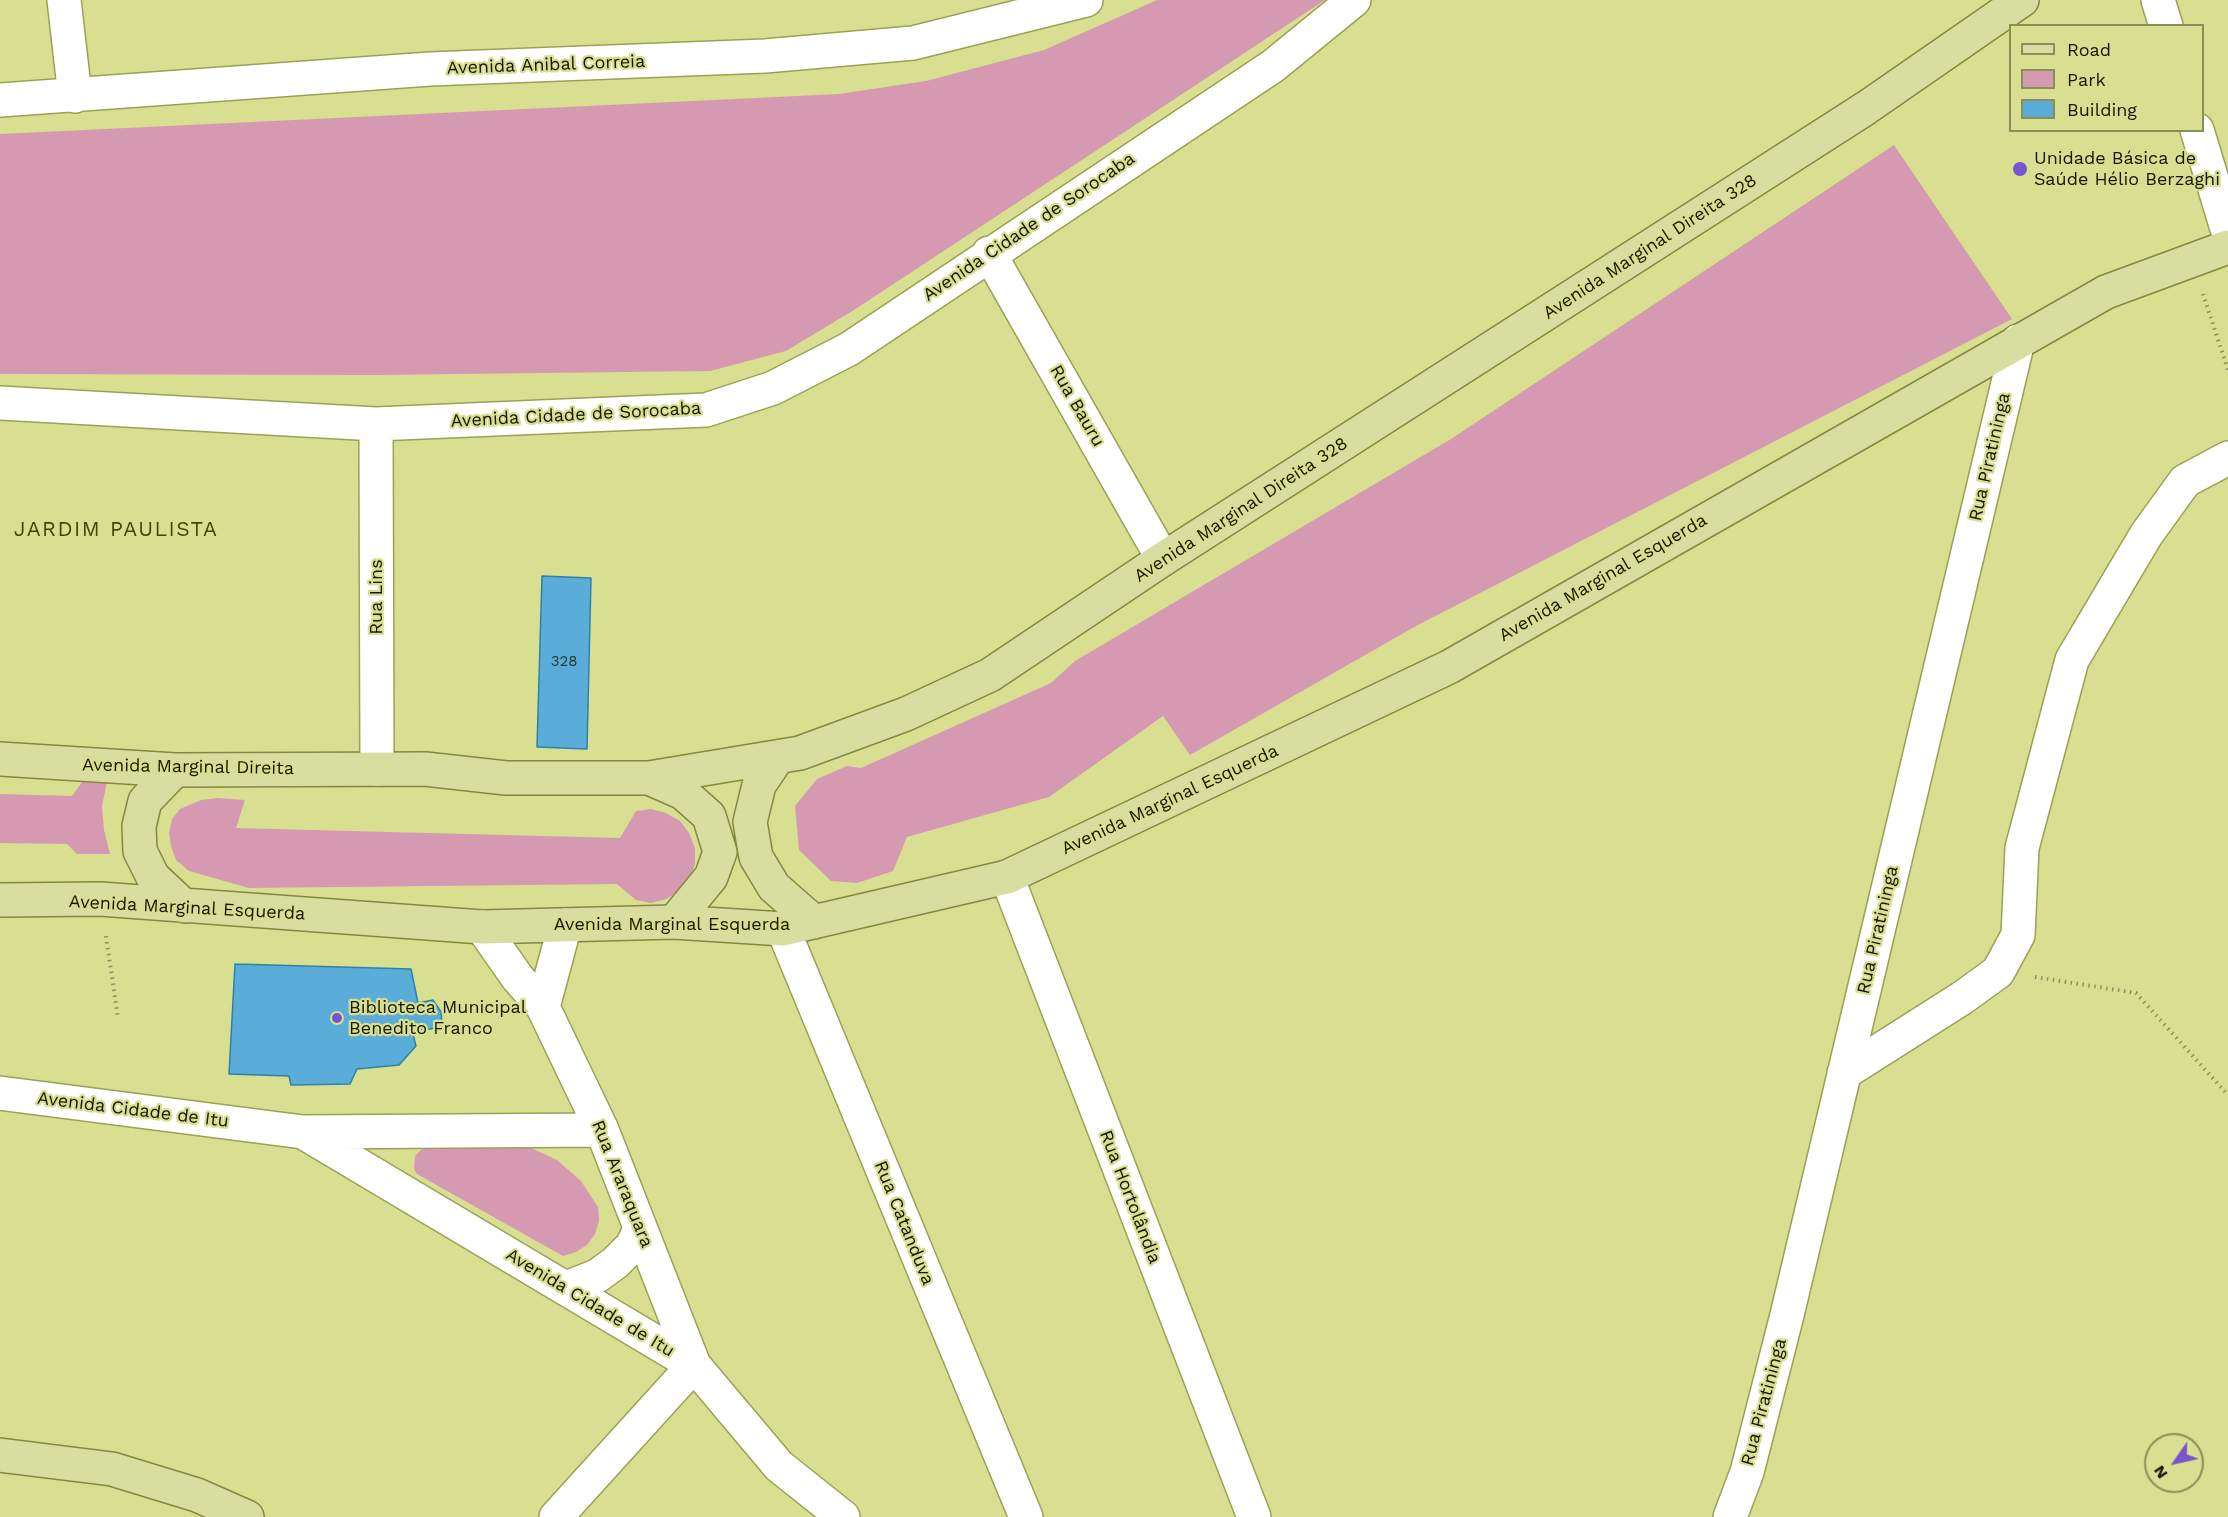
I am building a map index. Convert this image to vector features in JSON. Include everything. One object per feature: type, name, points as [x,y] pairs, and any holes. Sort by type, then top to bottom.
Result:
[{"type":"main road","name":"Avenida Marginal Direita 328","points":[[377,769],[425,769],[506,778],[649,778],[800,753],[906,714],[990,675],[1163,559],[1856,115],[2022,0]]},
{"type":"main road","name":"Avenida Marginal Esquerda","points":[[0,900],[100,899],[482,927],[674,922],[799,926],[1007,877],[1449,667],[2106,292],[2228,248]]},
{"type":"main road","points":[[778,758],[759,785],[750,822],[756,857],[799,926]]},
{"type":"main road","name":"Avenida Marginal Direita","points":[[0,759],[175,770],[377,769]]},
{"type":"main road","points":[[175,770],[145,801],[140,826],[140,851],[153,877],[184,906]]},
{"type":"main road","points":[[649,778],[684,793],[709,816],[720,852],[711,877],[674,922]]},
{"type":"main road","points":[[0,1455],[112,1469],[197,1495],[246,1517]]},
{"type":"street","points":[[64,0],[75,96]]},
{"type":"street","name":"Avenida Anibal Correia","points":[[0,100],[430,69],[754,56],[913,43],[1086,0]]},
{"type":"street","name":"Avenida Cidade de Sorocaba","points":[[0,403],[376,424],[706,410],[773,388],[849,348],[1273,66],[1354,0]]},
{"type":"street","points":[[2158,0],[2165,24]]},
{"type":"street","points":[[2199,132],[2228,232]]},
{"type":"street","name":"Rua Bauru","points":[[989,253],[1163,559]]},
{"type":"street","name":"Rua Piratininga","points":[[1730,1517],[1747,1472],[1784,1326],[2018,341]]},
{"type":"street","name":"Rua Lins","points":[[376,424],[377,769]]},
{"type":"street","points":[[1844,1073],[1962,998],[1998,972],[2018,935],[2022,848],[2072,660],[2146,535],[2185,482],[2228,458]]},
{"type":"street","name":"Rua Hortolândia","points":[[1007,877],[1254,1517]]},
{"type":"street","points":[[543,1007],[565,924]]},
{"type":"street","name":"Rua Catanduva","points":[[799,926],[1026,1517]]},
{"type":"street","name":"Rua Araraquara","points":[[482,927],[517,977],[543,1007],[602,1130],[694,1365]]},
{"type":"street","name":"Avenida Cidade de Itu","points":[[0,1093],[303,1132],[602,1130]]},
{"type":"street","name":"Avenida Cidade de Itu","points":[[303,1132],[694,1365],[779,1467],[843,1517]]},
{"type":"street","points":[[566,1288],[597,1276],[615,1263],[632,1246],[640,1228]]},
{"type":"street","points":[[556,1517],[694,1365]]},
{"type":"path","points":[[2193,260],[2228,370]]},
{"type":"path","points":[[100,899],[118,1018]]},
{"type":"path","points":[[1998,972],[2136,993],[2228,1095]]},
{"type":"green space","points":[[1157,0],[1325,0],[854,310],[786,351],[710,371],[375,375],[0,374],[0,134],[839,94],[926,81],[1044,50]]},
{"type":"green space","points":[[1894,145],[2012,319],[1416,626],[1190,755],[1163,716],[1049,797],[907,837],[893,871],[857,883],[831,881],[799,850],[795,806],[817,779],[847,766],[861,768],[1051,683],[1075,661],[1451,439]]},
{"type":"green space","points":[[82,782],[107,782],[102,806],[104,830],[110,854],[77,854],[67,844],[0,843],[0,794],[72,796]]},
{"type":"green space","points":[[218,798],[245,800],[236,828],[620,838],[636,811],[651,809],[666,813],[680,821],[689,833],[695,848],[695,864],[690,879],[680,891],[666,899],[651,903],[636,900],[617,884],[249,888],[189,871],[176,860],[171,846],[169,833],[172,819],[180,809],[201,800]]},
{"type":"green space","points":[[496,1143],[527,1146],[557,1160],[581,1181],[598,1207],[599,1221],[595,1234],[587,1245],[563,1256],[417,1174],[414,1169],[415,1156],[422,1149]]},
{"type":"building","points":[[542,576],[591,578],[587,749],[537,747]]},
{"type":"building","name":"Biblioteca Municipal Benedito Franco","points":[[235,964],[411,969],[418,1003],[433,1000],[441,1012],[442,1025],[431,1029],[412,1030],[416,1046],[399,1065],[357,1069],[350,1084],[291,1085],[289,1076],[229,1074]]},
{"type":"place","name":"Unidade Básica de Saúde Hélio Berzaghi","points":[[2020,169]]},
{"type":"place","name":"Biblioteca Municipal Benedito Franco","points":[[337,1018]]},
{"type":"district","name":"JARDIM PAULISTA","points":[[116,530]]}]
